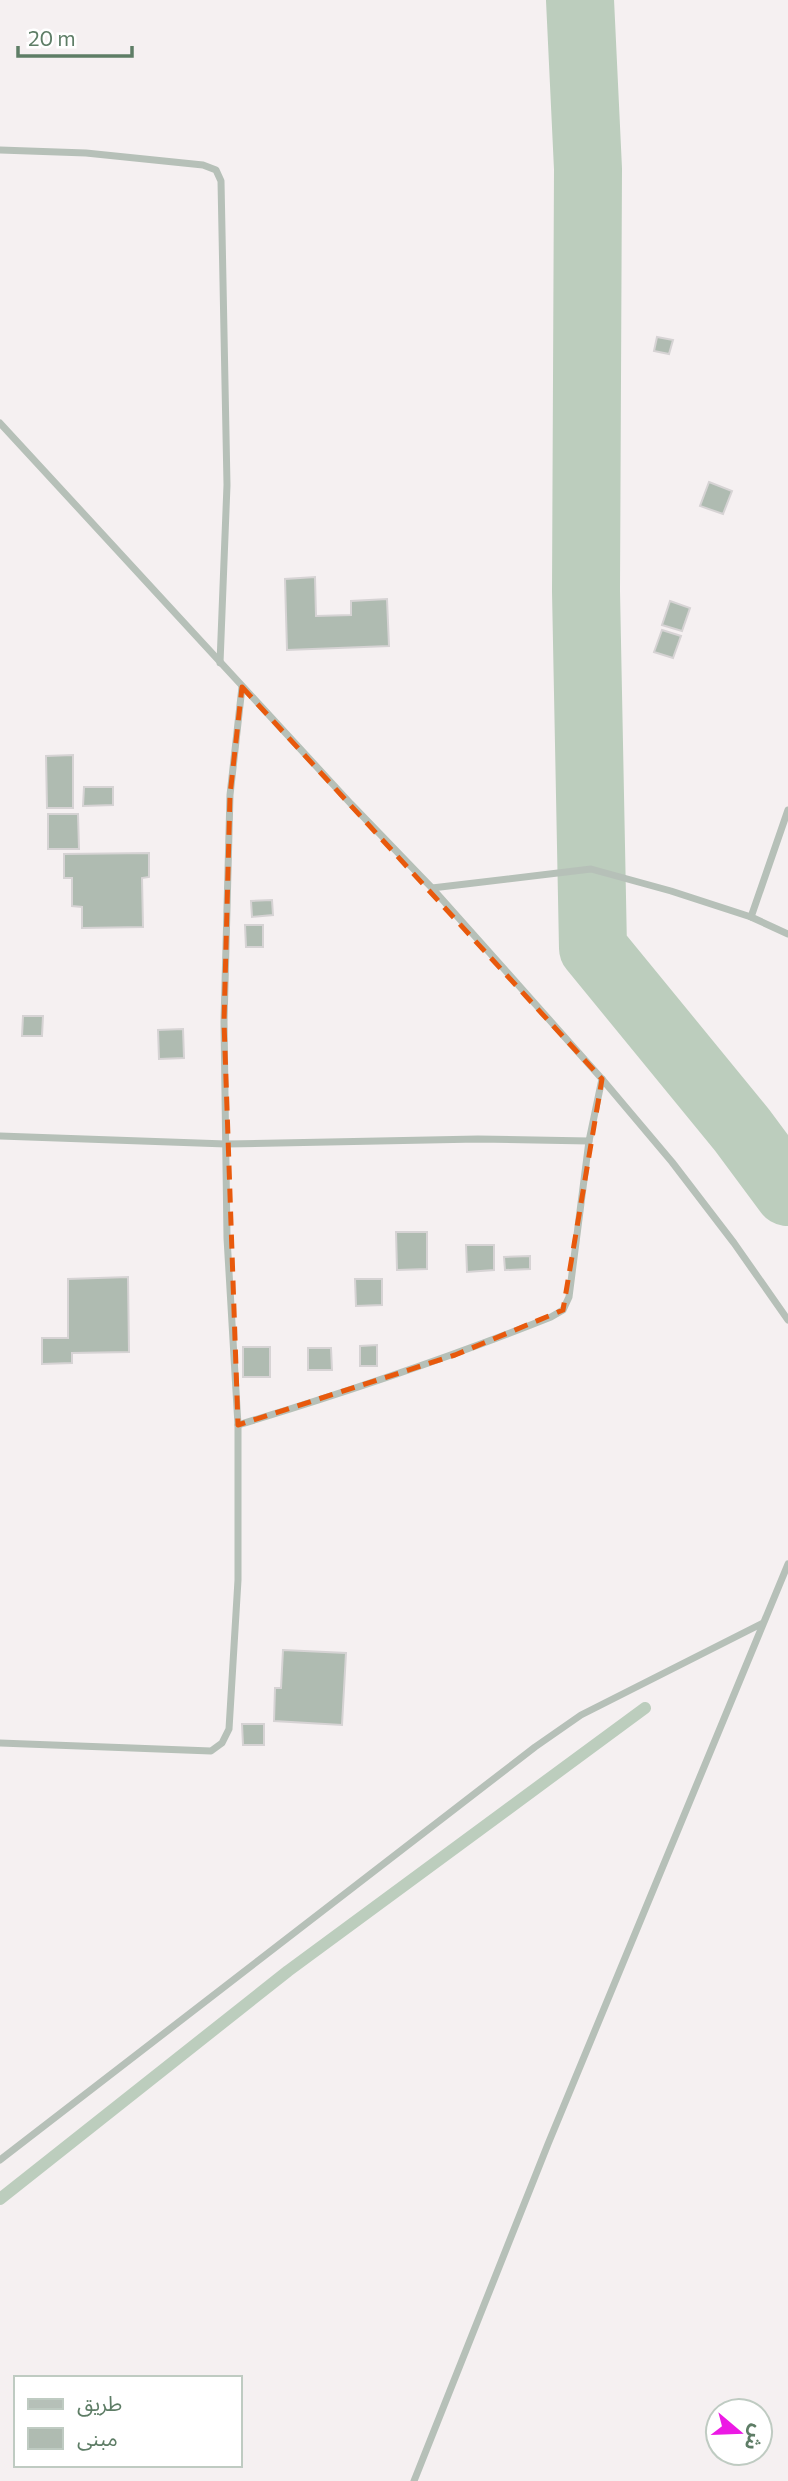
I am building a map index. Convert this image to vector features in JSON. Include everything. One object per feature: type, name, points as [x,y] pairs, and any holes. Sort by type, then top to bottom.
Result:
[{"type":"street","points":[[0,150],[86,153],[203,164],[216,170],[221,181],[227,485],[220,663]]},
{"type":"street","points":[[0,422],[242,687],[432,887],[602,1079],[672,1162],[788,1320]]},
{"type":"street","points":[[0,1743],[211,1751],[222,1744],[229,1729],[238,1580],[237,1425],[227,1238],[224,1022],[230,795],[242,687]]},
{"type":"street","points":[[751,917],[788,810]]},
{"type":"street","points":[[432,887],[591,869],[751,917],[788,934]]},
{"type":"street","points":[[237,1425],[350,1391],[455,1355],[563,1310],[569,1297],[589,1141],[602,1079]]},
{"type":"street","points":[[0,1136],[226,1144],[478,1139],[589,1141]]},
{"type":"street","points":[[414,2481],[548,2144],[788,1564]]},
{"type":"street","points":[[0,2160],[535,1747],[581,1715],[761,1624]]},
{"type":"highlighted area","points":[[242,687],[602,1079],[563,1310],[455,1355],[238,1425],[224,1022],[230,795]]},
{"type":"building","points":[[657,337],[673,340],[669,354],[654,351]]},
{"type":"building","points":[[709,482],[732,491],[723,514],[700,506]]},
{"type":"building","points":[[315,577],[316,616],[351,615],[351,601],[387,599],[389,646],[287,650],[285,579]]},
{"type":"building","points":[[670,601],[690,608],[682,631],[662,625]]},
{"type":"building","points":[[662,630],[681,636],[673,658],[654,652]]},
{"type":"building","points":[[73,755],[73,808],[47,808],[46,756]]},
{"type":"building","points":[[84,787],[113,787],[113,805],[83,806]]},
{"type":"building","points":[[48,814],[78,814],[79,849],[48,849]]},
{"type":"building","points":[[149,853],[149,877],[142,878],[143,927],[82,928],[82,907],[72,906],[72,878],[64,878],[64,854]]},
{"type":"building","points":[[272,900],[273,915],[252,917],[251,901]]},
{"type":"building","points":[[245,925],[263,925],[263,947],[246,947]]},
{"type":"building","points":[[23,1016],[43,1016],[42,1036],[22,1036]]},
{"type":"building","points":[[183,1029],[184,1058],[159,1059],[158,1030]]},
{"type":"building","points":[[396,1232],[427,1232],[427,1269],[397,1270]]},
{"type":"building","points":[[466,1245],[494,1245],[494,1270],[467,1272]]},
{"type":"building","points":[[530,1256],[530,1269],[505,1270],[504,1257]]},
{"type":"building","points":[[128,1277],[129,1352],[72,1353],[72,1363],[42,1364],[42,1338],[68,1338],[68,1279]]},
{"type":"building","points":[[355,1279],[382,1279],[382,1305],[356,1306]]},
{"type":"building","points":[[377,1345],[377,1366],[360,1366],[360,1346]]},
{"type":"building","points":[[243,1347],[270,1347],[270,1377],[243,1377]]},
{"type":"building","points":[[308,1348],[331,1348],[332,1370],[308,1370]]},
{"type":"building","points":[[283,1650],[346,1653],[342,1725],[274,1721],[275,1688],[281,1688]]},
{"type":"building","points":[[242,1724],[264,1724],[264,1745],[243,1745]]},
{"type":"waterway","points":[[580,0],[588,169],[586,591],[593,948],[742,1130],[788,1192]]},
{"type":"waterway","points":[[0,2199],[288,1971],[645,1708]]}]
